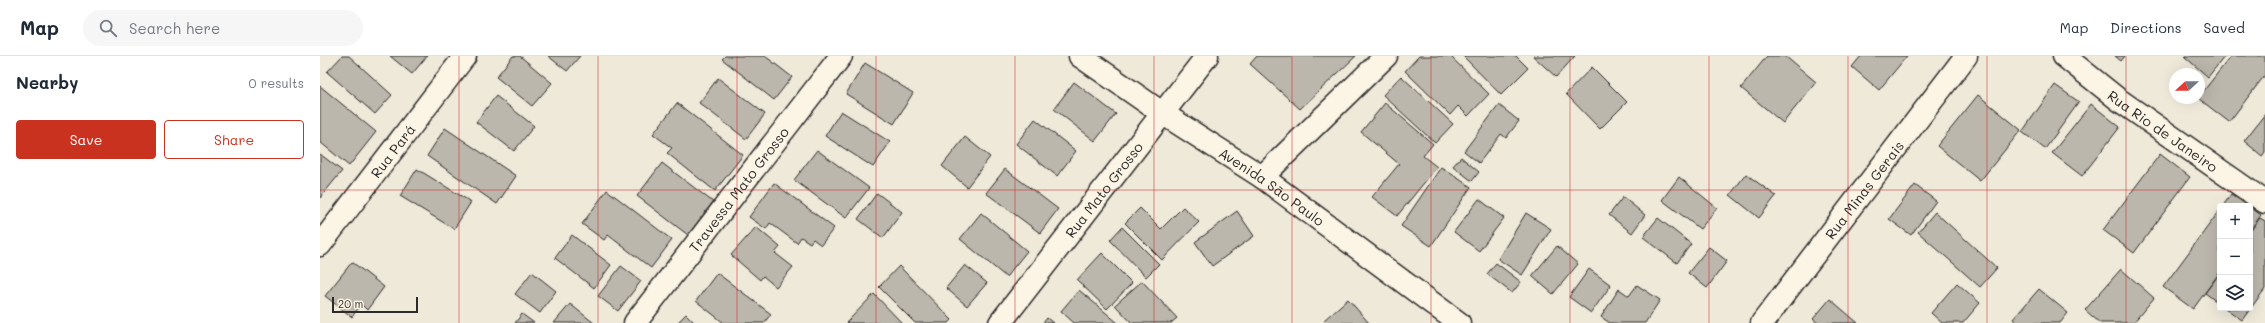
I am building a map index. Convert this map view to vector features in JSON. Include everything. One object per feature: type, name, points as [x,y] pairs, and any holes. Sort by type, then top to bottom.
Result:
[{"type":"street","name":"Rua Pará","points":[[320,245],[465,56]]},
{"type":"street","name":"Travessa Mato Grosso","points":[[635,323],[841,56]]},
{"type":"street","name":"Avenida São Paulo","points":[[1080,56],[1162,113],[1262,177],[1459,323]]},
{"type":"street","name":"Rua Mato Grosso","points":[[1000,323],[1206,56]]},
{"type":"street","points":[[1262,177],[1386,56]]},
{"type":"street","name":"Rua Minas Gerais","points":[[1762,323],[1966,56]]},
{"type":"street","name":"Rua Rio de Janeiro","points":[[2064,56],[2119,100],[2265,202]]},
{"type":"building","points":[[342,56],[349,56],[392,95],[375,114],[327,72]]},
{"type":"building","points":[[390,56],[427,56],[412,74]]},
{"type":"building","points":[[513,56],[520,56],[552,83],[532,106],[496,77]]},
{"type":"building","points":[[548,56],[580,56],[567,71]]},
{"type":"building","points":[[725,56],[765,56],[792,77],[774,100],[722,59]]},
{"type":"building","points":[[1257,56],[1356,56],[1300,109],[1250,64]]},
{"type":"building","points":[[1419,56],[1450,56],[1489,94],[1468,116],[1458,106],[1450,115],[1405,71]]},
{"type":"building","points":[[1463,56],[1516,56],[1528,68],[1501,95]]},
{"type":"building","points":[[1533,56],[1575,56],[1556,77]]},
{"type":"building","points":[[1767,56],[1785,56],[1816,82],[1783,123],[1741,88]]},
{"type":"building","points":[[1861,56],[1907,56],[1879,90],[1852,67]]},
{"type":"building","points":[[2115,56],[2125,56],[2121,61]]},
{"type":"building","points":[[2225,56],[2208,77],[2205,74],[2205,68],[2198,68],[2185,57]]},
{"type":"building","points":[[2231,56],[2265,56],[2265,75],[2229,122],[2205,103],[2205,89]]},
{"type":"building","points":[[865,63],[913,93],[894,124],[846,94]]},
{"type":"building","points":[[1592,67],[1627,102],[1600,129],[1566,94]]},
{"type":"building","points":[[1401,76],[1453,124],[1435,143],[1383,95]]},
{"type":"building","points":[[718,78],[765,114],[746,139],[699,103]]},
{"type":"building","points":[[1074,82],[1116,114],[1095,141],[1054,109]]},
{"type":"building","points":[[2055,85],[2079,102],[2045,149],[2022,132]]},
{"type":"building","points":[[320,86],[376,132],[349,166],[320,142]]},
{"type":"building","points":[[1978,95],[2021,130],[1980,181],[1937,146]]},
{"type":"building","points":[[496,96],[534,126],[514,151],[476,122]]},
{"type":"building","points":[[677,103],[743,155],[715,191],[667,153],[672,148],[653,134]]},
{"type":"building","points":[[1385,103],[1433,144],[1423,156],[1437,167],[1397,216],[1372,197],[1399,164],[1361,132]]},
{"type":"building","points":[[2091,104],[2120,127],[2082,176],[2052,153]]},
{"type":"building","points":[[1499,105],[1519,121],[1506,138],[1501,134],[1479,163],[1464,151]]},
{"type":"building","points":[[841,111],[890,142],[873,167],[825,136]]},
{"type":"building","points":[[2265,114],[2265,152],[2262,156],[2244,141]]},
{"type":"building","points":[[1035,119],[1076,151],[1057,176],[1016,144]]},
{"type":"building","points":[[445,128],[516,176],[497,204],[427,156]]},
{"type":"building","points":[[965,137],[990,157],[967,187],[942,166]]},
{"type":"building","points":[[817,150],[869,188],[846,218],[794,180]]},
{"type":"building","points":[[320,154],[342,171],[320,198]]},
{"type":"building","points":[[2160,154],[2190,177],[2134,253],[2103,230]]},
{"type":"building","points":[[1461,157],[1479,172],[1472,181],[1453,166]]},
{"type":"building","points":[[662,163],[713,202],[688,235],[637,196]]},
{"type":"building","points":[[1441,167],[1471,187],[1431,246],[1401,226]]},
{"type":"building","points":[[417,169],[471,202],[454,229],[400,196]]},
{"type":"building","points":[[1005,169],[1058,209],[1040,233],[986,193]]},
{"type":"building","points":[[1746,174],[1776,196],[1759,218],[1730,195]]},
{"type":"building","points":[[1679,177],[1717,208],[1700,229],[1662,200]]},
{"type":"building","points":[[774,183],[834,228],[821,245],[813,239],[810,243],[801,237],[797,243],[770,223],[766,229],[749,217]]},
{"type":"building","points":[[1915,185],[1936,201],[1911,235],[1889,219]]},
{"type":"building","points":[[607,190],[672,240],[651,268],[608,235],[604,240],[582,224]]},
{"type":"building","points":[[877,193],[902,212],[883,238],[858,219]]},
{"type":"building","points":[[2231,194],[2244,203],[2225,203]]},
{"type":"building","points":[[1623,197],[1645,215],[1632,233],[1609,215]]},
{"type":"building","points":[[1479,199],[1504,218],[1479,251],[1454,232]]},
{"type":"building","points":[[1183,207],[1199,222],[1162,260],[1125,223],[1140,208],[1161,229]]},
{"type":"building","points":[[2253,209],[2261,215],[2253,226]]},
{"type":"building","points":[[1237,211],[1254,236],[1212,266],[1195,242]]},
{"type":"building","points":[[1935,212],[1997,268],[1980,287],[1918,232]]},
{"type":"building","points":[[981,213],[1027,251],[1006,277],[960,239]]},
{"type":"building","points":[[1526,213],[1551,229],[1522,275],[1498,259]]},
{"type":"building","points":[[2217,214],[2217,276],[2193,309],[2163,287]]},
{"type":"building","points":[[1658,218],[1691,244],[1677,263],[1643,237]]},
{"type":"building","points":[[2260,218],[2265,221],[2265,289],[2253,305],[2253,239],[2253,228]]},
{"type":"building","points":[[756,227],[780,247],[775,253],[793,267],[776,287],[763,276],[760,280],[731,255]]},
{"type":"building","points":[[1122,227],[1159,264],[1146,277],[1110,240]]},
{"type":"building","points":[[572,235],[611,265],[594,288],[555,258]]},
{"type":"building","points":[[1557,246],[1578,264],[1553,294],[1532,276]]},
{"type":"building","points":[[1709,247],[1727,261],[1707,288],[1688,273]]},
{"type":"building","points":[[1102,253],[1132,283],[1107,309],[1077,280]]},
{"type":"building","points":[[352,262],[384,287],[367,310],[361,304],[352,317],[325,296]]},
{"type":"building","points":[[1496,263],[1521,282],[1512,293],[1487,274]]},
{"type":"building","points":[[965,265],[987,283],[967,306],[946,288]]},
{"type":"building","points":[[621,266],[641,281],[618,311],[598,296]]},
{"type":"building","points":[[899,266],[952,320],[949,323],[915,323],[879,287]]},
{"type":"building","points":[[1589,269],[1611,285],[1591,313],[1569,297]]},
{"type":"building","points":[[2121,269],[2154,298],[2133,323],[2100,323],[2085,310]]},
{"type":"building","points":[[532,272],[556,291],[540,313],[515,294]]},
{"type":"building","points":[[717,273],[771,314],[764,323],[724,323],[696,301]]},
{"type":"building","points":[[2217,277],[2217,302],[2205,293]]},
{"type":"building","points":[[1142,281],[1177,318],[1171,323],[1132,323],[1115,305]]},
{"type":"building","points":[[1957,283],[1980,303],[1963,323],[1942,323],[1931,313]]},
{"type":"building","points":[[1637,285],[1660,300],[1645,323],[1610,323],[1601,317],[1619,289],[1629,296]]},
{"type":"building","points":[[2039,289],[2068,313],[2060,323],[2017,323],[2013,319]]},
{"type":"building","points":[[1079,290],[1118,323],[1074,323],[1061,311]]},
{"type":"building","points":[[874,294],[902,323],[846,323]]},
{"type":"building","points":[[1348,299],[1369,323],[1327,323],[1324,320]]},
{"type":"building","points":[[1830,299],[1858,323],[1818,323],[1813,319]]},
{"type":"building","points":[[570,304],[594,323],[554,323]]},
{"type":"building","points":[[2229,311],[2249,311],[2242,320]]},
{"type":"building","points":[[522,314],[534,323],[515,323]]},
{"type":"building","points":[[686,314],[695,323],[677,323]]},
{"type":"building","points":[[1047,318],[1053,323],[1043,323]]}]
